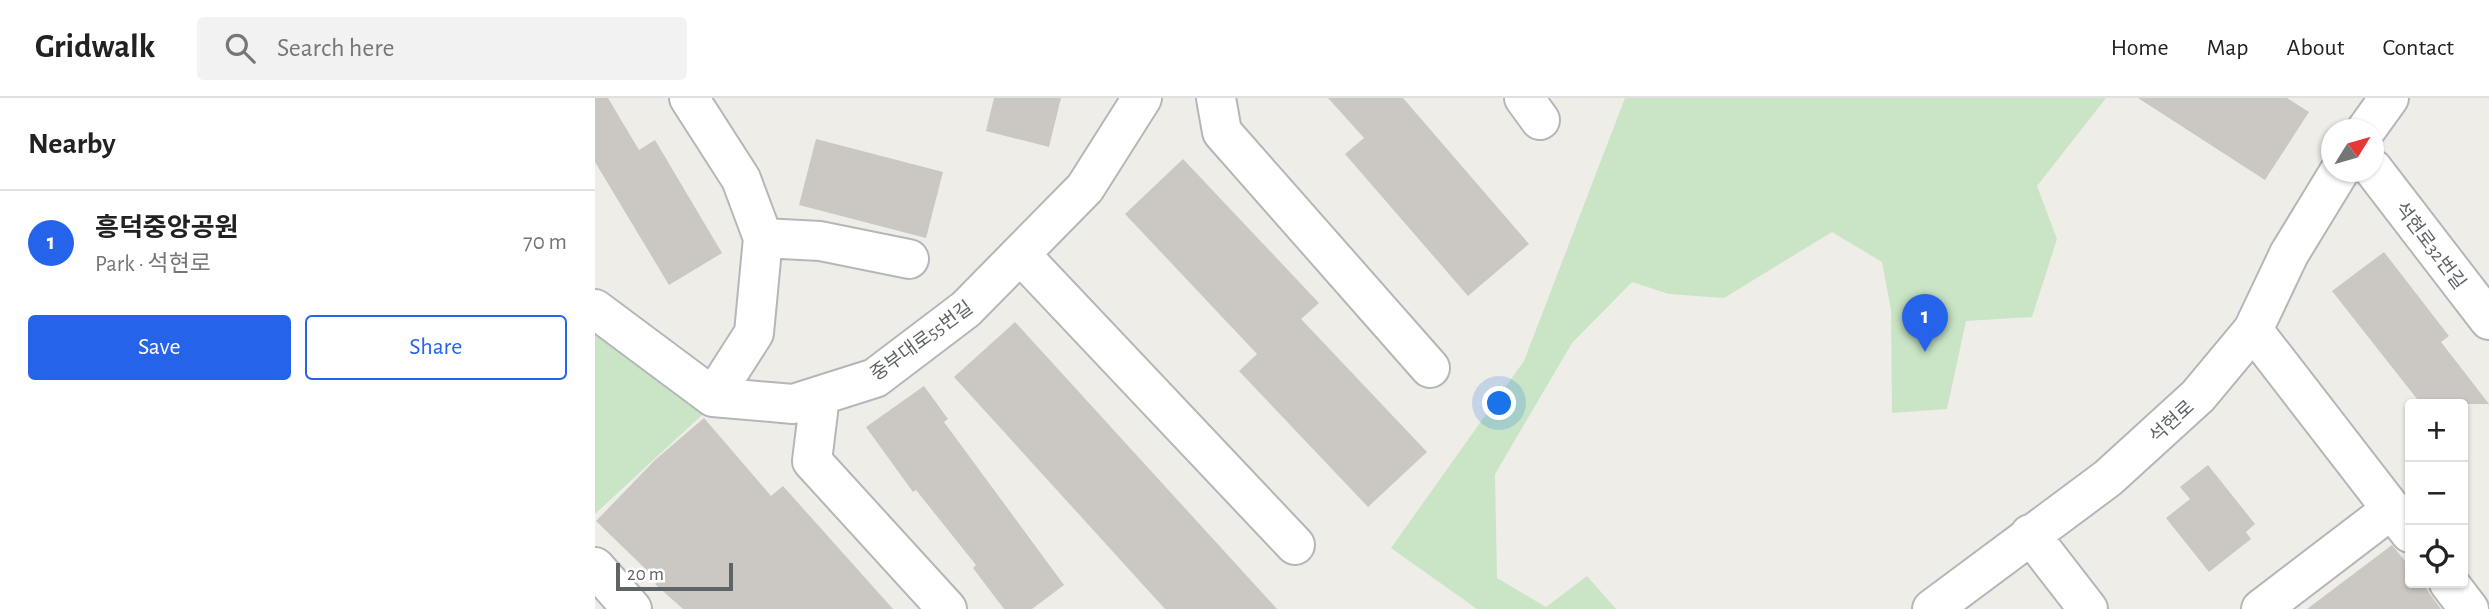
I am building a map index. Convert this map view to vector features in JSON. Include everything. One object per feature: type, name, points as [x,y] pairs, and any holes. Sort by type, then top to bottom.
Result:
[{"type":"street","points":[[595,309],[713,397],[754,333],[763,238],[741,179],[689,98]]},
{"type":"street","name":"중부대로55번길","points":[[713,397],[793,404],[875,378],[966,309],[1085,188],[1142,98]]},
{"type":"street","points":[[1216,98],[1222,132],[1430,368]]},
{"type":"street","points":[[2374,119],[2389,98]]},
{"type":"street","name":"석현로","points":[[1932,609],[2108,478],[2198,396],[2253,330],[2289,254],[2333,182]]},
{"type":"street","name":"석현로32번길","points":[[2384,182],[2489,320]]},
{"type":"street","points":[[763,238],[820,240],[909,259]]},
{"type":"street","points":[[1020,254],[1295,545]]},
{"type":"street","points":[[2253,330],[2401,521],[2261,609]]},
{"type":"street","points":[[820,396],[812,461],[947,609]]},
{"type":"street","points":[[2030,534],[2088,609]]},
{"type":"street","points":[[595,567],[632,609]]},
{"type":"street","points":[[2453,588],[2469,609]]},
{"type":"green space","points":[[1625,98],[2106,98],[2037,186],[2057,239],[2032,317],[1966,321],[1947,409],[1892,413],[1891,310],[1882,262],[1832,232],[1724,298],[1669,294],[1632,282],[1572,343],[1495,474],[1497,578],[1546,607],[1587,576],[1616,609],[1477,609],[1391,548],[1524,361]]},
{"type":"green space","points":[[595,332],[703,414],[595,514]]},
{"type":"building","points":[[595,98],[608,98],[639,150],[655,140],[722,253],[669,285],[595,162]]},
{"type":"building","points":[[994,98],[1061,98],[1049,147],[986,131]]},
{"type":"building","points":[[1328,98],[1403,98],[1529,244],[1468,296],[1345,154],[1364,138]]},
{"type":"building","points":[[2138,98],[2287,98],[2309,112],[2265,180]]},
{"type":"building","points":[[816,139],[943,172],[926,238],[799,205]]},
{"type":"building","points":[[1183,159],[1319,303],[1301,319],[1427,452],[1368,507],[1239,371],[1257,354],[1125,214]]},
{"type":"building","points":[[2384,252],[2449,336],[2441,342],[2489,404],[2468,404],[2468,399],[2417,399],[2332,291]]},
{"type":"building","points":[[1015,322],[1277,609],[1165,609],[954,377]]},
{"type":"building","points":[[924,386],[948,419],[944,422],[1064,585],[1032,609],[1004,609],[973,568],[976,565],[916,490],[913,492],[866,427]]},
{"type":"building","points":[[704,418],[771,496],[783,486],[893,609],[683,609],[655,584],[658,581],[596,521],[655,460]]},
{"type":"building","points":[[2208,465],[2255,524],[2246,532],[2251,539],[2209,572],[2166,518],[2190,499],[2180,487]]},
{"type":"building","points":[[2392,545],[2405,561],[2405,588],[2426,588],[2441,609],[2307,609]]},
{"type":"place","name":"흥덕중앙공원","points":[[1925,352]]}]
